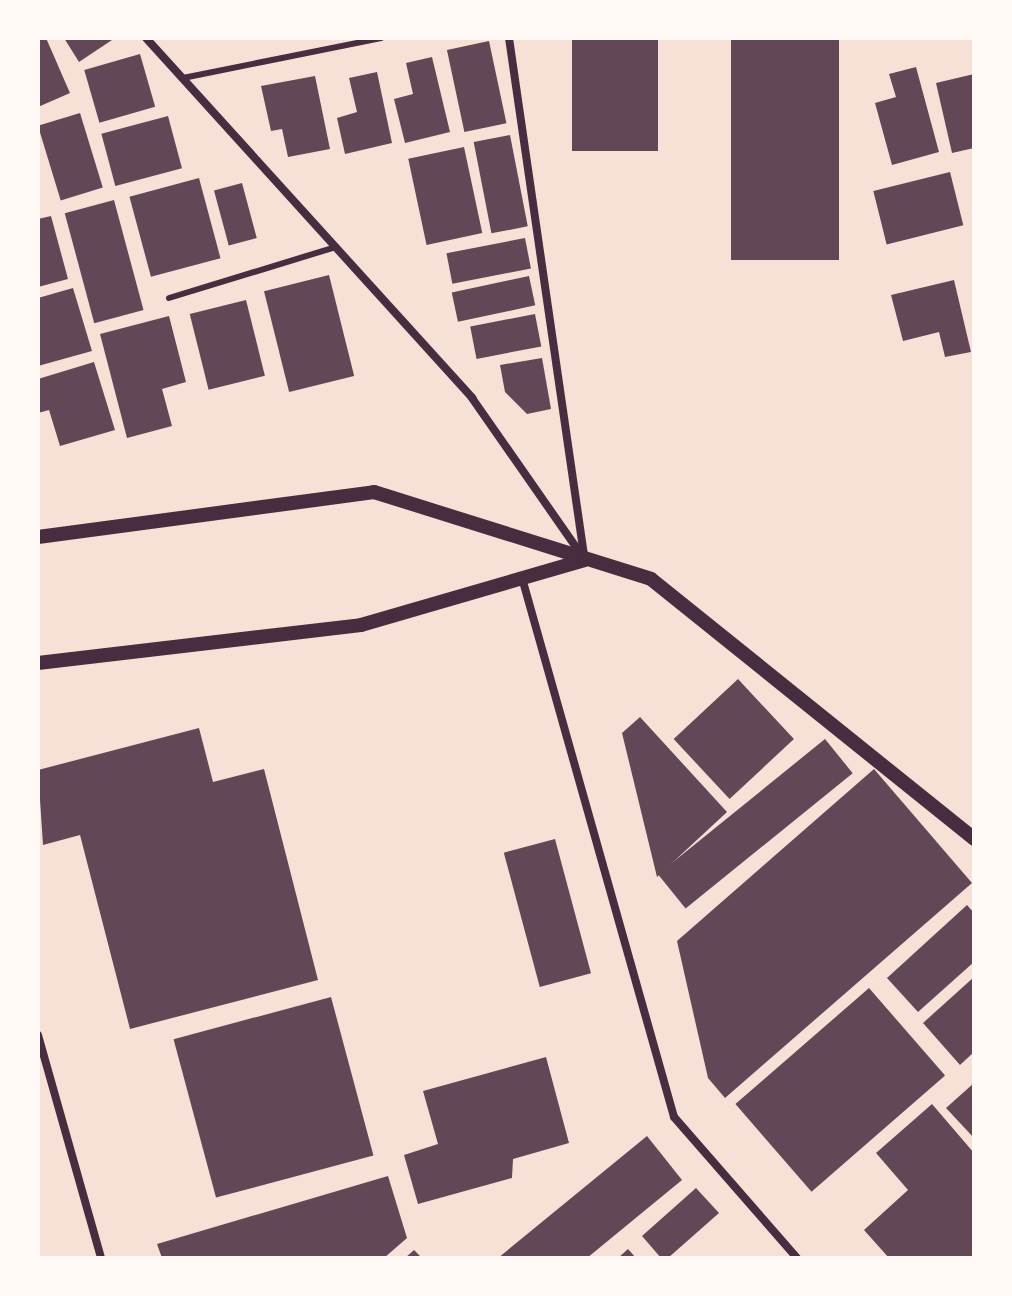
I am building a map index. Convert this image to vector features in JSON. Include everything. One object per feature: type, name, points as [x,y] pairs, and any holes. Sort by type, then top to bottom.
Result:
[{"type":"street","points":[[146,38],[472,398],[585,560]]},
{"type":"street","points":[[509,38],[585,560]]},
{"type":"street","points":[[38,537],[374,492],[651,579],[974,839]]},
{"type":"street","points":[[38,663],[361,625],[585,560]]},
{"type":"street","points":[[522,578],[674,1117],[797,1258]]},
{"type":"street","points":[[38,1035],[101,1258]]},
{"type":"lane","points":[[183,78],[381,38]]},
{"type":"lane","points":[[169,298],[336,247]]},
{"type":"building","points":[[38,38],[46,38],[70,93],[38,107]]},
{"type":"building","points":[[64,38],[115,38],[79,62]]},
{"type":"building","points":[[572,38],[658,38],[658,151],[572,151]]},
{"type":"building","points":[[731,38],[839,38],[839,260],[731,260]]},
{"type":"building","points":[[489,41],[506,123],[464,132],[447,50]]},
{"type":"building","points":[[140,54],[155,107],[99,123],[84,70]]},
{"type":"building","points":[[432,57],[450,132],[405,143],[394,99],[413,94],[406,63]]},
{"type":"building","points":[[916,67],[939,152],[892,165],[875,103],[896,97],[889,74]]},
{"type":"building","points":[[377,72],[392,143],[345,154],[337,118],[357,112],[349,78]]},
{"type":"building","points":[[974,74],[974,148],[952,153],[936,83]]},
{"type":"building","points":[[315,76],[330,149],[288,157],[282,129],[271,131],[261,86]]},
{"type":"building","points":[[80,113],[103,188],[61,200],[38,126]]},
{"type":"building","points":[[168,116],[182,168],[115,186],[101,134]]},
{"type":"building","points":[[510,135],[528,226],[491,233],[474,142]]},
{"type":"building","points":[[464,147],[482,233],[427,245],[408,159]]},
{"type":"building","points":[[950,172],[963,225],[887,244],[873,191]]},
{"type":"building","points":[[199,178],[220,258],[151,277],[129,197]]},
{"type":"building","points":[[242,183],[257,238],[229,246],[214,191]]},
{"type":"building","points":[[114,200],[144,310],[94,323],[65,213]]},
{"type":"building","points":[[51,216],[68,279],[38,287],[38,219]]},
{"type":"building","points":[[525,238],[531,268],[452,284],[446,253]]},
{"type":"building","points":[[329,275],[354,376],[289,392],[264,291]]},
{"type":"building","points":[[529,276],[535,305],[458,322],[452,292]]},
{"type":"building","points":[[954,280],[971,352],[945,357],[939,332],[903,341],[891,295]]},
{"type":"building","points":[[73,288],[92,351],[38,366],[38,298]]},
{"type":"building","points":[[246,300],[265,376],[209,390],[190,314]]},
{"type":"building","points":[[535,314],[541,346],[477,359],[470,327]]},
{"type":"building","points":[[169,316],[186,382],[162,389],[172,426],[127,438],[100,334]]},
{"type":"building","points":[[542,358],[551,409],[527,414],[505,392],[500,365]]},
{"type":"building","points":[[94,362],[115,430],[60,446],[49,410],[38,413],[38,379]]},
{"type":"building","points":[[738,679],[794,739],[730,799],[674,739]]},
{"type":"building","points":[[640,717],[727,812],[657,877],[622,733]]},
{"type":"building","points":[[199,728],[213,782],[264,769],[318,980],[130,1029],[80,835],[43,845],[38,770]]},
{"type":"building","points":[[825,739],[853,773],[686,908],[658,874]]},
{"type":"building","points":[[874,769],[972,883],[725,1098],[708,1078],[677,941]]},
{"type":"building","points":[[555,839],[591,973],[540,987],[504,853]]},
{"type":"building","points":[[967,905],[974,913],[974,962],[918,1012],[887,978]]},
{"type":"building","points":[[974,977],[974,1052],[960,1065],[923,1023]]},
{"type":"building","points":[[869,988],[945,1076],[812,1192],[735,1104]]},
{"type":"building","points":[[331,997],[373,1155],[216,1198],[174,1039]]},
{"type":"building","points":[[546,1057],[569,1143],[513,1159],[512,1178],[418,1204],[404,1155],[438,1144],[423,1091]]},
{"type":"building","points":[[974,1083],[974,1138],[946,1108]]},
{"type":"building","points":[[932,1104],[974,1153],[974,1258],[889,1258],[864,1230],[908,1190],[876,1153]]},
{"type":"building","points":[[647,1136],[682,1180],[587,1258],[498,1258]]},
{"type":"building","points":[[388,1176],[407,1238],[384,1258],[162,1258],[157,1244]]},
{"type":"building","points":[[696,1188],[719,1213],[668,1258],[661,1258],[642,1236]]},
{"type":"building","points":[[628,1249],[636,1258],[618,1258]]},
{"type":"building","points":[[414,1250],[422,1258],[405,1258]]}]
